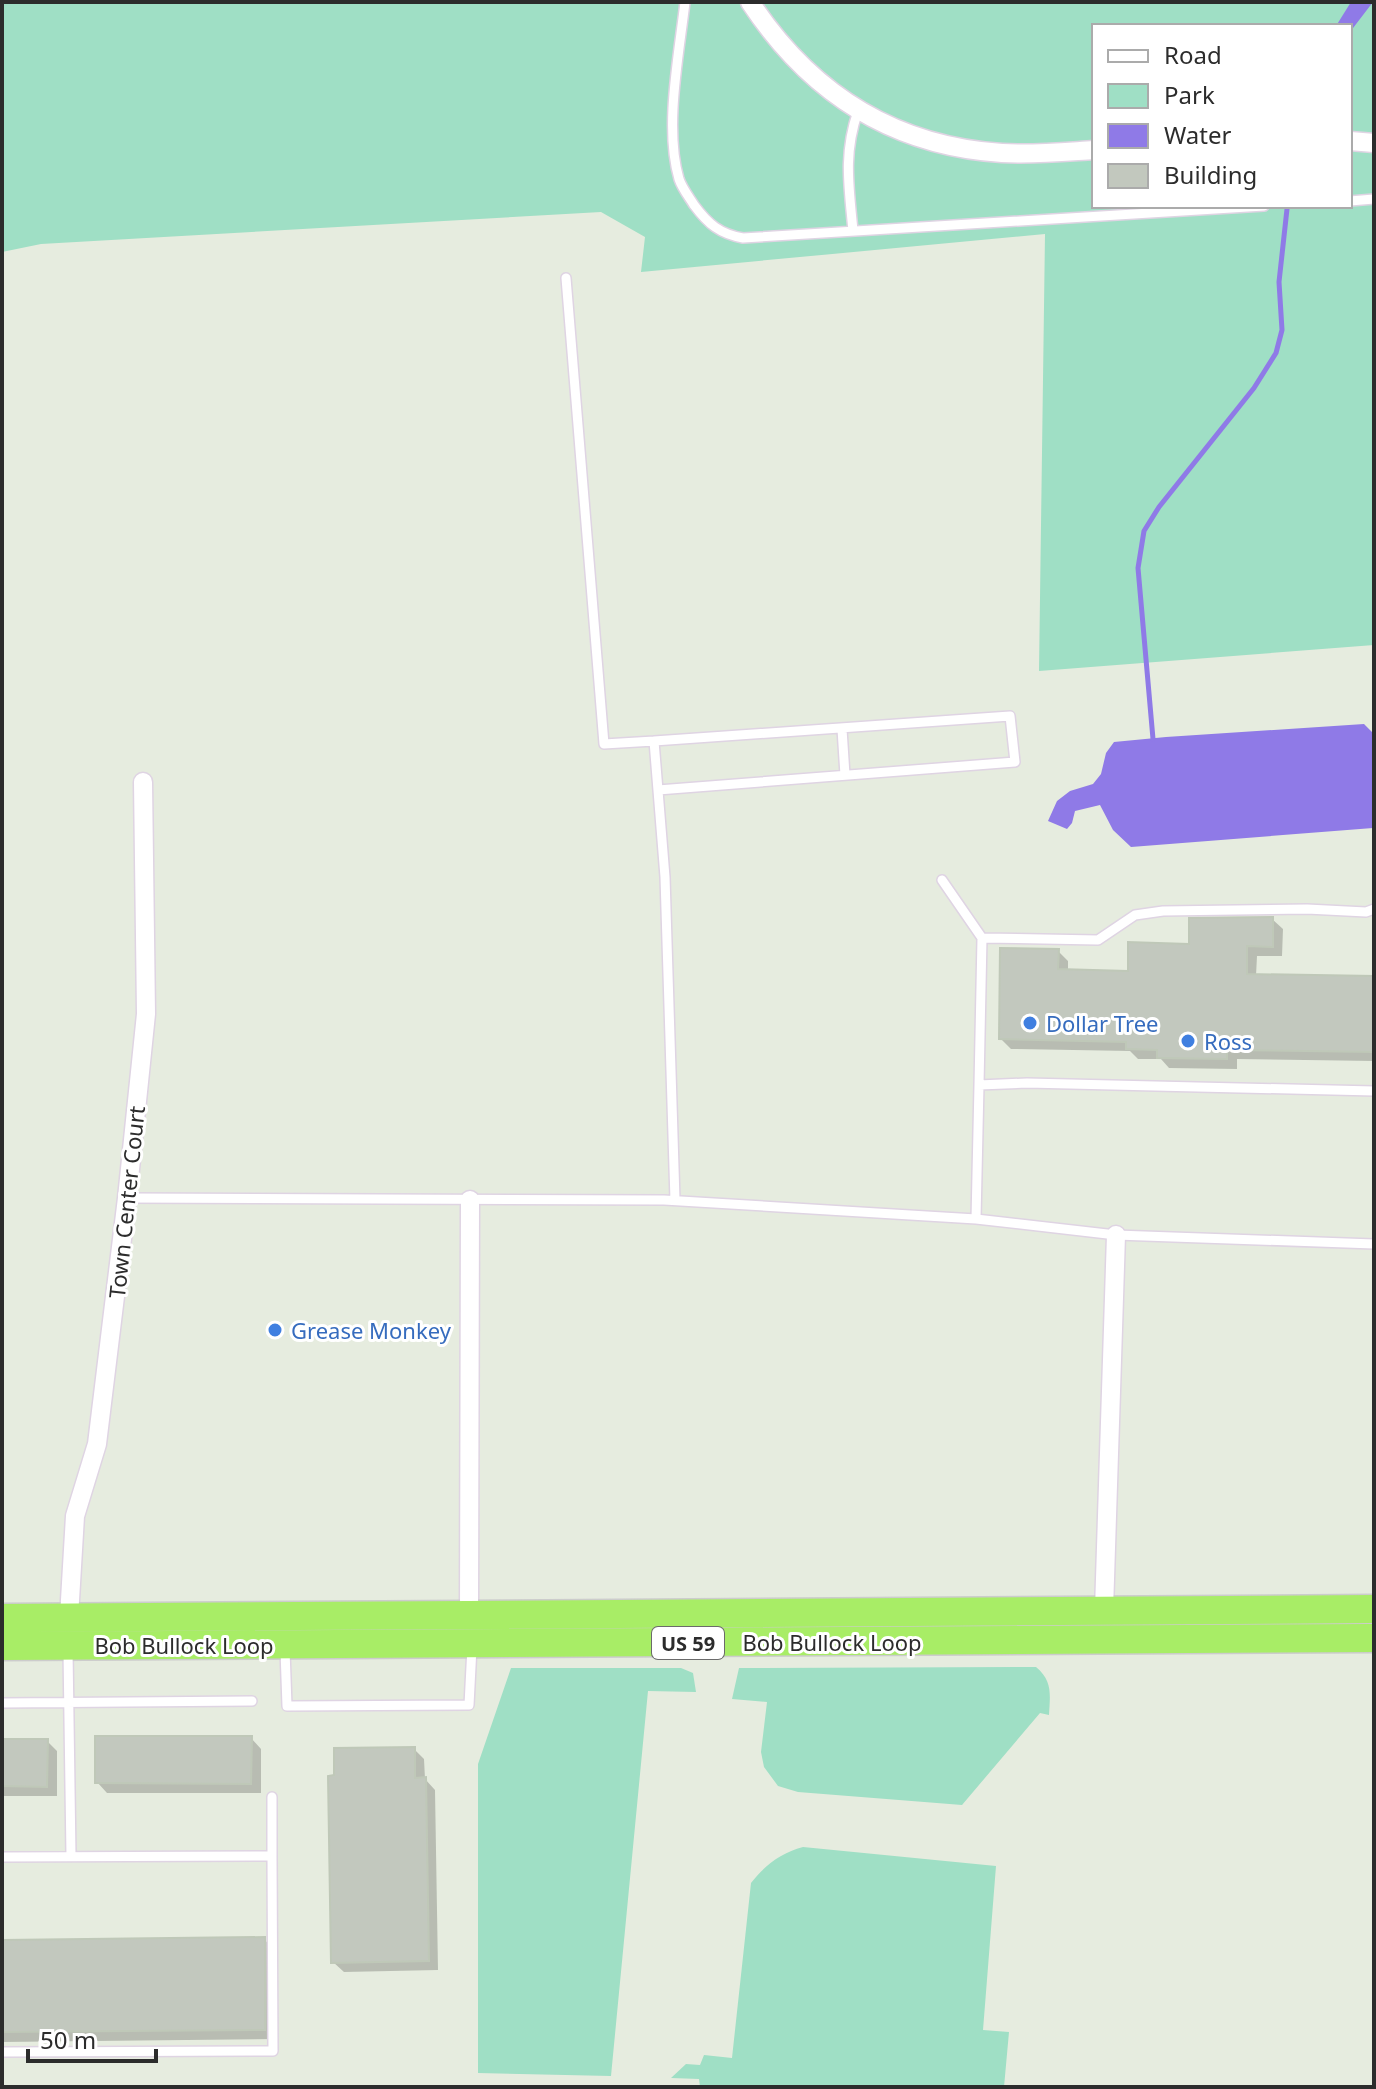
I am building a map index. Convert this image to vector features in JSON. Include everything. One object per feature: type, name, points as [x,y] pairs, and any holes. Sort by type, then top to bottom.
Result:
[{"type":"highway","name":"Bob Bullock Loop","points":[[2,1618],[1374,1609]]},
{"type":"highway","points":[[332,1644],[369,1632],[449,1630],[469,1615]]},
{"type":"highway","points":[[473,1644],[481,1633],[490,1631],[535,1629],[630,1615]]},
{"type":"highway","name":"Bob Bullock Loop","points":[[2,1646],[1374,1638]]},
{"type":"street","points":[[750,2],[801,66],[858,111],[920,137],[982,151],[1035,154],[1092,150]]},
{"type":"street","points":[[1352,141],[1374,143]]},
{"type":"street","name":"Town Center Court","points":[[69,1617],[75,1516],[97,1444],[146,1014],[143,782]]},
{"type":"street","points":[[469,1615],[470,1200]]},
{"type":"street","points":[[1104,1610],[1116,1235]]},
{"type":"lane","points":[[685,2],[675,94],[674,152],[680,181],[689,197],[707,223],[728,236],[743,238],[1231,208]]},
{"type":"lane","points":[[853,231],[848,143],[858,111]]},
{"type":"lane","points":[[1352,201],[1374,199]]},
{"type":"lane","points":[[566,278],[604,744],[1010,716],[1015,762],[658,790]]},
{"type":"lane","points":[[842,729],[845,775]]},
{"type":"lane","points":[[654,741],[665,877],[675,1200]]},
{"type":"lane","points":[[942,880],[982,938],[976,1219]]},
{"type":"lane","points":[[982,938],[1098,940],[1135,915],[1163,911],[1307,909],[1366,912],[1374,909]]},
{"type":"lane","points":[[979,1085],[1027,1083],[1374,1091]]},
{"type":"lane","points":[[127,1198],[675,1200],[976,1219],[1116,1235],[1374,1244]]},
{"type":"lane","points":[[285,1645],[287,1706],[469,1705],[473,1644]]},
{"type":"lane","points":[[68,1646],[71,1856]]},
{"type":"lane","points":[[2,1703],[252,1701]]},
{"type":"lane","points":[[2,2052],[273,2051],[272,1797]]},
{"type":"lane","points":[[2,1857],[272,1856]]},
{"type":"green space","points":[[2,2],[1374,2],[1374,645],[1039,671],[1045,234],[641,272],[645,237],[601,212],[41,244],[2,252]]},
{"type":"green space","points":[[1036,1667],[1048,1683],[1049,1715],[1040,1713],[962,1805],[798,1792],[778,1786],[764,1767],[761,1752],[767,1702],[732,1699],[739,1668]]},
{"type":"green space","points":[[511,1668],[681,1668],[693,1673],[696,1692],[648,1691],[611,2076],[478,2073],[478,1764]]},
{"type":"green space","points":[[803,1847],[996,1866],[983,2030],[1009,2032],[1004,2087],[700,2087],[699,2079],[671,2078],[686,2064],[700,2065],[704,2055],[732,2058],[751,1883],[774,1860]]},
{"type":"water","points":[[1351,2],[1373,2],[1352,29],[1352,24],[1337,24]]},
{"type":"water","points":[[1364,724],[1374,734],[1373,828],[1131,847],[1113,830],[1100,805],[1075,811],[1067,829],[1048,821],[1057,801],[1070,791],[1093,784],[1101,774],[1106,753],[1114,742]]},
{"type":"building","points":[[1273,917],[1273,947],[1247,946],[1247,974],[1374,976],[1374,1052],[1227,1050],[1227,1059],[1157,1058],[1157,1050],[1126,1049],[1126,1042],[999,1039],[1000,948],[1059,949],[1058,969],[1128,971],[1128,942],[1189,944],[1189,918]]},
{"type":"building","points":[[95,1736],[252,1736],[251,1784],[95,1783]]},
{"type":"building","points":[[2,1739],[48,1739],[47,1787],[2,1786]]},
{"type":"building","points":[[415,1747],[415,1778],[426,1777],[429,1961],[331,1963],[328,1776],[334,1775],[334,1748]]},
{"type":"building","points":[[265,1937],[265,2030],[2,2032],[2,1940]]},
{"type":"waterway","points":[[1153,739],[1138,568],[1144,531],[1159,507],[1254,388],[1276,353],[1282,330],[1279,282],[1287,209]]},
{"type":"place","name":"Dollar Tree","points":[[1030,1023]]},
{"type":"place","name":"Ross","points":[[1188,1041]]},
{"type":"place","name":"Grease Monkey","points":[[275,1330]]}]
